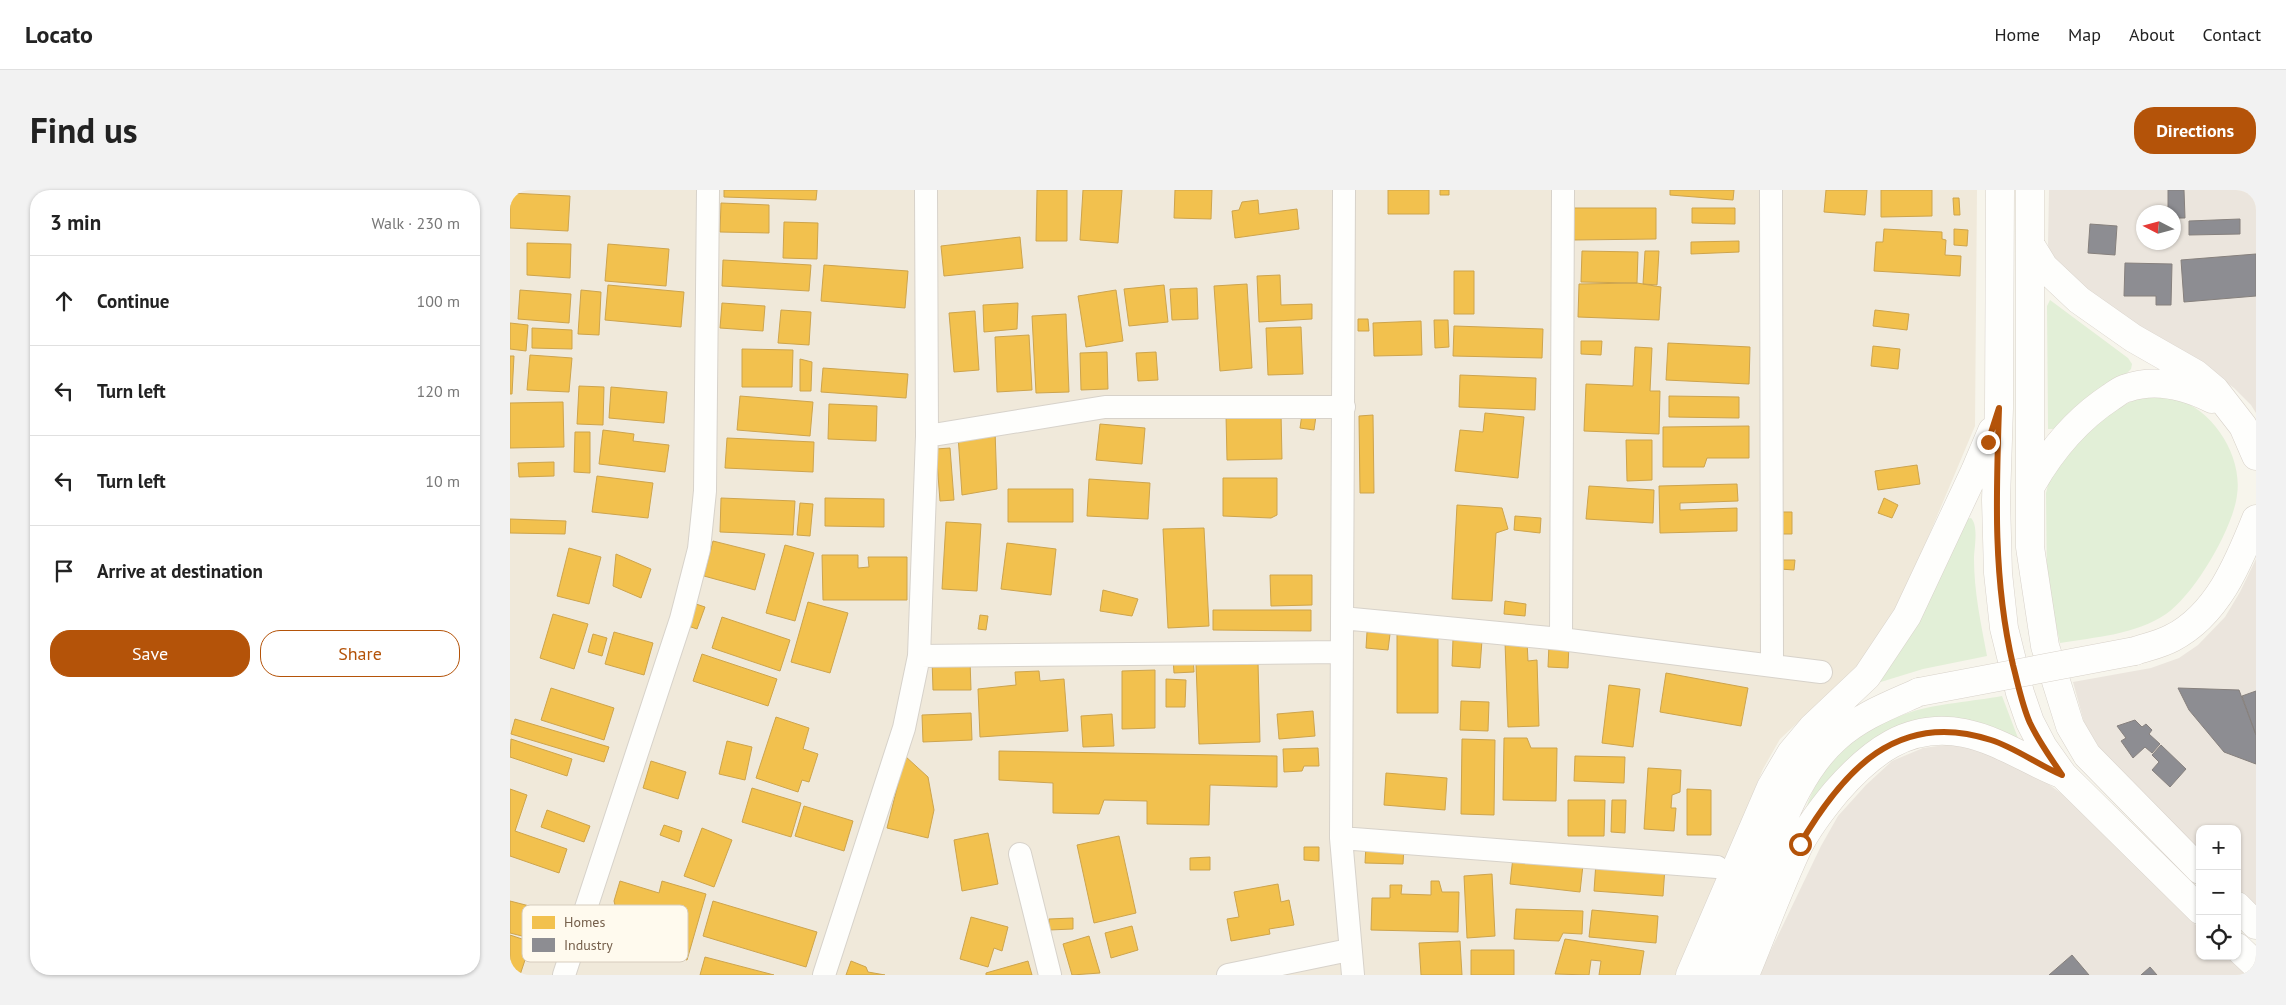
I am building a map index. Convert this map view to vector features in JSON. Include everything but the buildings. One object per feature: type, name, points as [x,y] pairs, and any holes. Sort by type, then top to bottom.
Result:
[{"type":"main road","points":[[2000,190],[1999,408],[1996,500],[1998,573],[2004,628],[2020,694],[2030,722],[2043,747],[2062,775],[2196,906]]},
{"type":"main road","points":[[2030,190],[2032,484],[2030,546],[2045,646],[2070,726],[2087,755],[2196,866]]},
{"type":"main road","points":[[2030,244],[2044,267],[2080,300],[2133,338],[2196,374],[2215,390],[2243,426],[2256,456]]},
{"type":"main road","points":[[2032,484],[2047,457],[2063,437],[2094,408],[2126,388],[2150,383],[2173,385],[2195,390],[2232,410]]},
{"type":"main road","points":[[1690,975],[1771,787],[1791,753],[1812,728],[1866,676],[1907,616],[1976,471],[1999,408]]},
{"type":"main road","points":[[1717,975],[1781,824],[1799,787],[1815,761],[1836,738],[1858,720],[1919,692],[2135,651],[2171,639],[2200,619],[2222,590],[2243,553],[2256,519]]},
{"type":"main road","points":[[1744,975],[1800,844],[1815,819],[1856,769],[1884,746],[1915,734],[1941,731],[1962,732],[1992,740],[2062,775]]},
{"type":"main road","points":[[2241,910],[2256,925]]},
{"type":"main road","points":[[2241,951],[2256,965]]},
{"type":"street","points":[[587,905],[681,619],[699,549],[705,492],[708,190]]},
{"type":"street","points":[[824,975],[904,728],[919,656],[927,436],[926,190]]},
{"type":"street","points":[[1344,190],[1344,407],[1340,652],[1341,838],[1349,950],[1353,975]]},
{"type":"street","points":[[1561,639],[1563,190]]},
{"type":"street","points":[[1771,190],[1772,665]]},
{"type":"street","points":[[927,436],[1105,407],[1344,407]]},
{"type":"street","points":[[1342,618],[1561,639],[1821,672]]},
{"type":"street","points":[[919,656],[1340,652]]},
{"type":"street","points":[[1341,838],[1717,867]]},
{"type":"street","points":[[1020,854],[1050,975]]},
{"type":"street","points":[[1228,975],[1349,950]]},
{"type":"street","points":[[564,975],[568,962]]},
{"type":"shaded area","points":[[510,190],[1977,190],[1975,426],[1900,604],[1862,663],[1780,739],[1763,769],[1677,975],[510,975]]},
{"type":"shaded area","points":[[2049,190],[2256,190],[2256,413],[2251,405],[2234,388],[2213,373],[2094,298],[2053,258],[2048,245]]},
{"type":"shaded area","points":[[2256,559],[2256,905],[2241,892],[2241,825],[2196,825],[2196,848],[2110,766],[2084,722],[2073,682],[2151,668],[2179,658],[2198,645],[2225,617]]},
{"type":"shaded area","points":[[1961,743],[1972,745],[2040,778],[2062,794],[2196,925],[2196,960],[2231,960],[2246,975],[1759,975],[1821,846],[1838,816],[1866,785],[1892,761],[1923,748]]},
{"type":"green space","points":[[2050,300],[2128,358],[2132,364],[2131,369],[2125,375],[2053,429],[2048,429],[2047,306]]},
{"type":"green space","points":[[2138,398],[2174,398],[2190,405],[2214,424],[2223,437],[2230,451],[2238,480],[2234,509],[2228,525],[2200,577],[2177,605],[2166,614],[2141,627],[2128,631],[2060,643],[2047,583],[2046,493],[2050,477],[2064,458],[2105,415]]},
{"type":"green space","points":[[1971,518],[1975,526],[1974,571],[1987,656],[1923,669],[1871,685],[1966,519]]},
{"type":"green space","points":[[2002,696],[2018,738],[2011,741],[1937,721],[1801,825],[1811,795],[1821,776],[1840,751],[1855,738],[1892,719],[1921,709]]},
{"type":"route","points":[[1800,844],[1815,819],[1856,769],[1884,746],[1915,734],[1941,731],[1962,732],[1992,740],[2062,775],[2043,747],[2030,722],[2020,694],[2004,628],[1998,573],[1996,500],[1999,408],[1988,442]]}]
